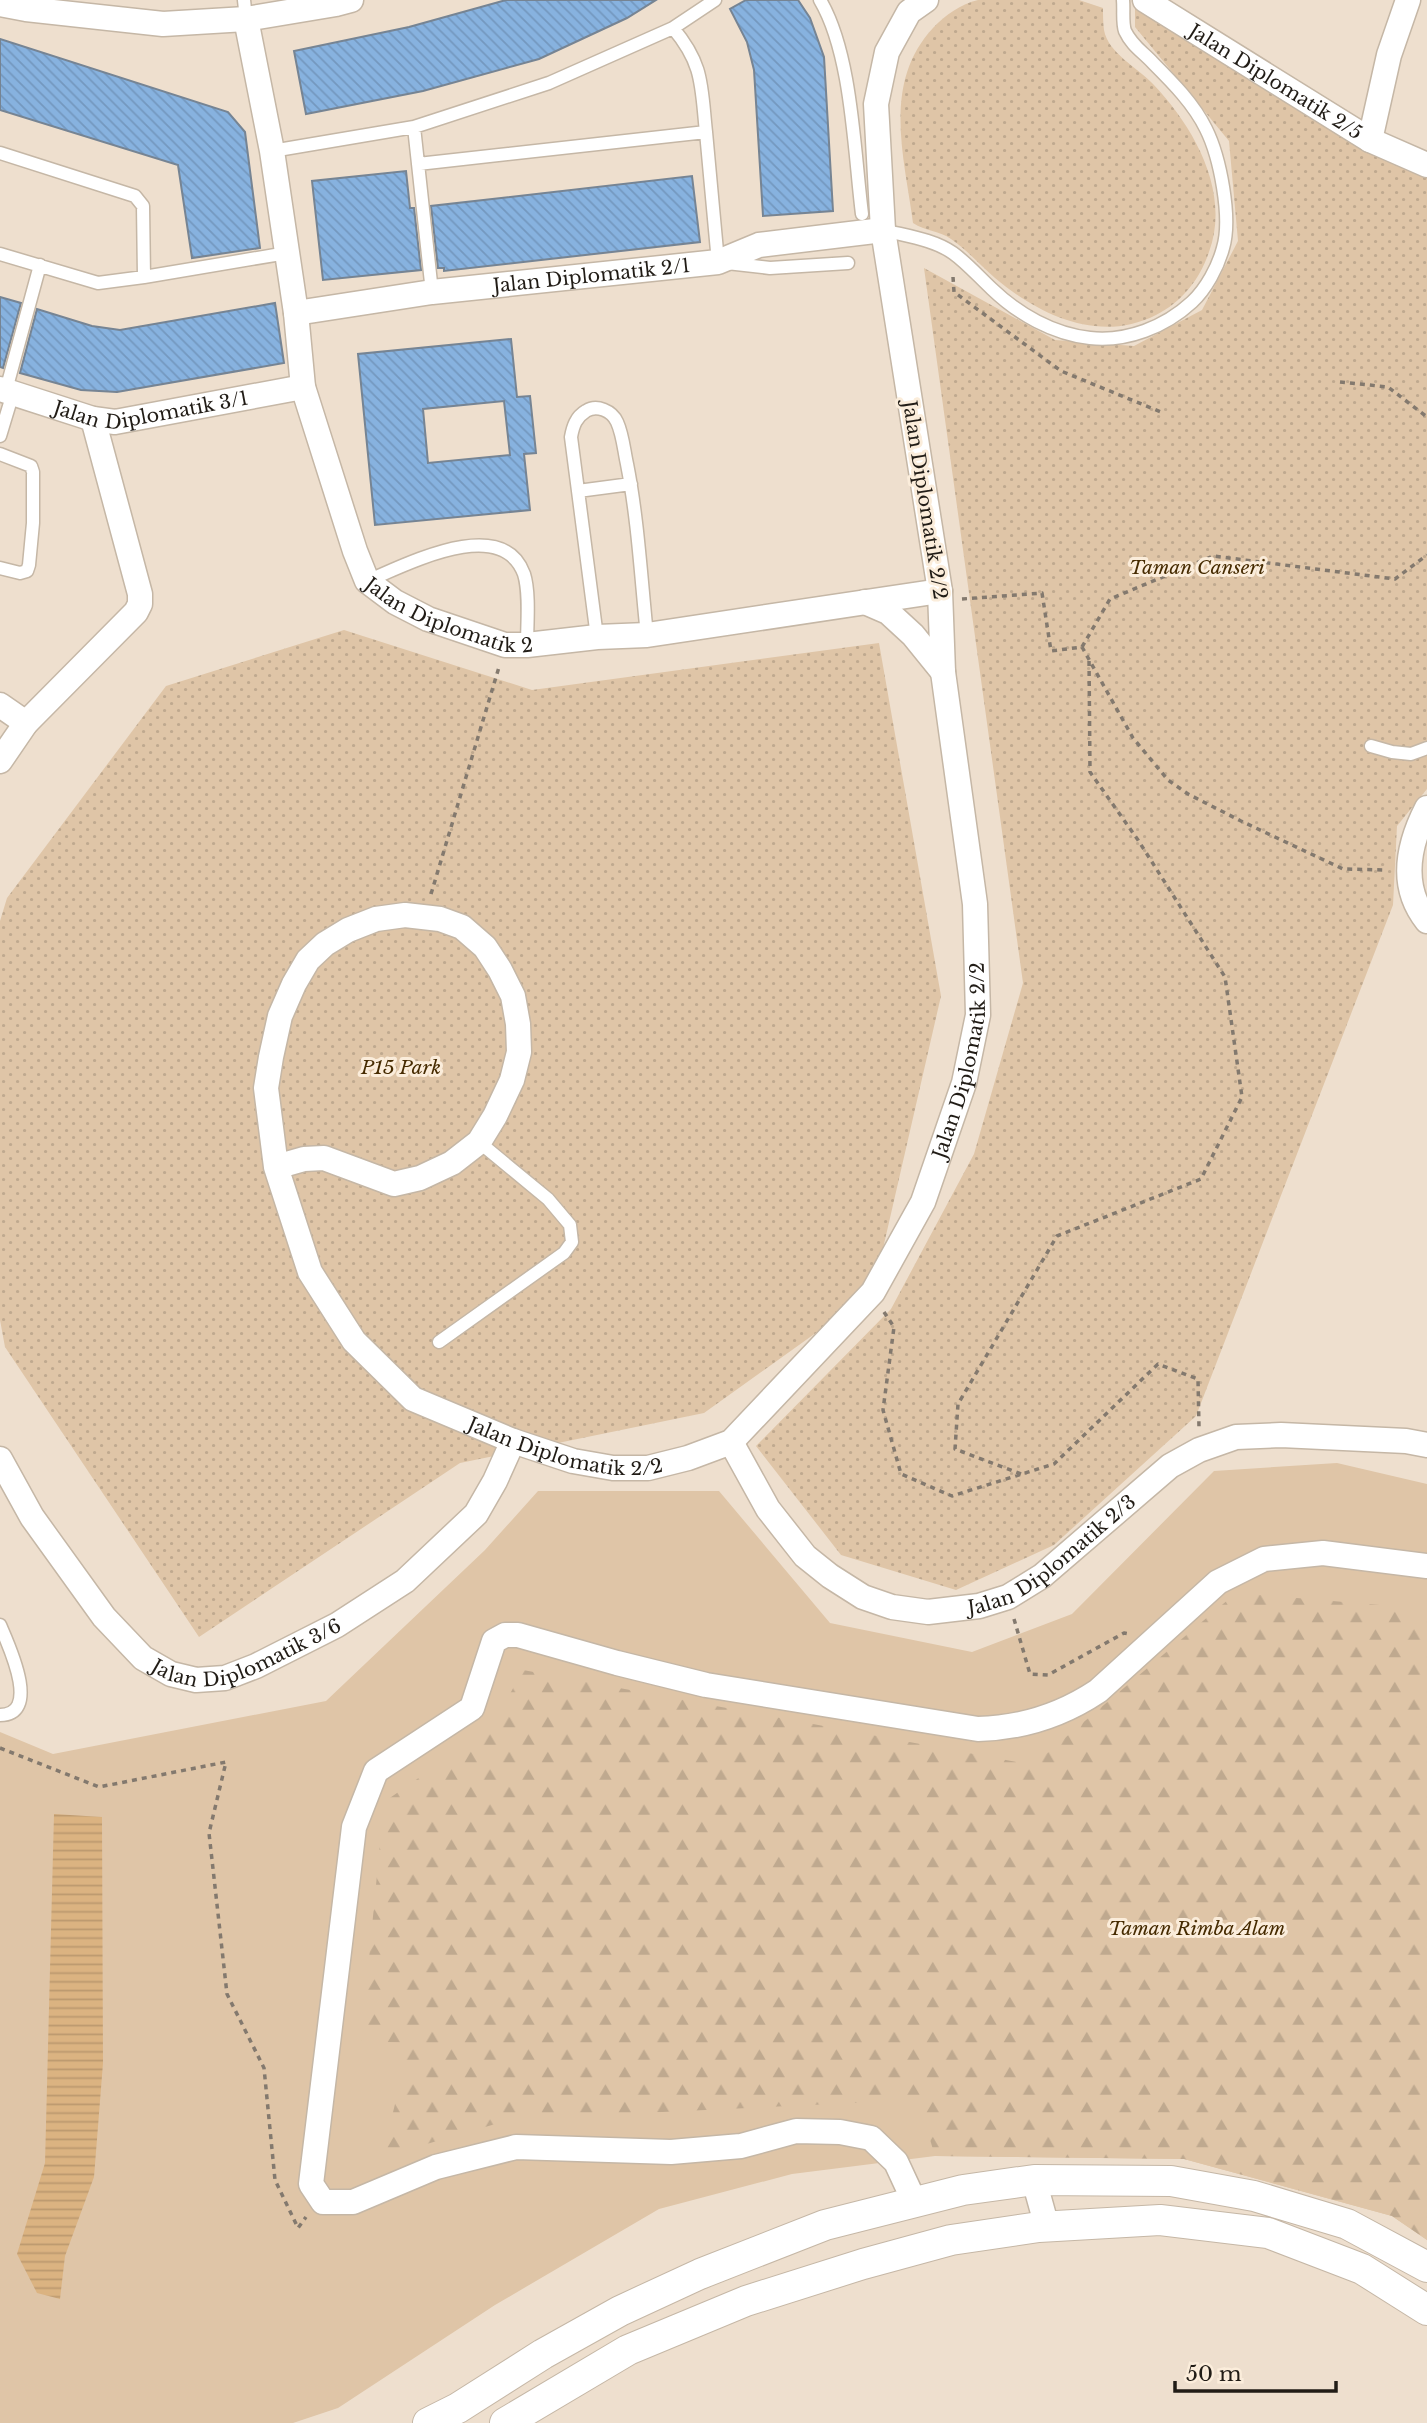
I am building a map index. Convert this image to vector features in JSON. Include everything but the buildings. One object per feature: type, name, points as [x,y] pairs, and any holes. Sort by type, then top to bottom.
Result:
[{"type":"street","points":[[0,4],[163,24],[245,10],[351,0]]},
{"type":"street","name":"Jalan Diplomatik 2/5","points":[[1145,0],[1370,140],[1427,165]]},
{"type":"street","name":"Jalan Diplomatik 2/5","points":[[1370,140],[1389,55],[1408,0]]},
{"type":"street","name":"Jalan Diplomatik 2/2","points":[[276,1167],[304,1159],[324,1158],[394,1184],[420,1178],[452,1163],[479,1142],[495,1116],[514,1071],[519,1052],[519,1024],[513,996],[485,947],[463,927],[440,919],[405,915],[376,919],[348,929],[308,960],[293,984],[280,1016],[271,1056],[267,1088],[276,1167],[310,1272],[354,1341],[413,1399],[513,1441],[573,1461],[614,1468],[648,1468],[688,1458],[731,1442],[873,1292],[923,1202],[964,1083],[978,1015],[975,904],[943,672],[941,596],[883,230],[876,104],[887,52],[911,4]]},
{"type":"street","name":"Jalan Diplomatik 2","points":[[245,10],[272,151],[296,313],[303,387],[355,551],[368,581],[396,602],[428,619],[516,645],[647,635],[865,602],[941,596]]},
{"type":"street","name":"Jalan Diplomatik 2/1","points":[[296,313],[432,292],[719,262],[759,245],[883,230]]},
{"type":"street","name":"Jalan Diplomatik 3/1","points":[[6,391],[93,419],[114,422],[303,387]]},
{"type":"street","points":[[0,761],[26,723],[136,612],[140,604],[140,594],[93,419]]},
{"type":"street","points":[[865,602],[888,612],[912,635],[943,672]]},
{"type":"street","points":[[0,705],[26,723]]},
{"type":"street","points":[[1427,808],[1415,833],[1410,853],[1410,884],[1416,907],[1427,920]]},
{"type":"street","name":"Jalan Diplomatik 2/3","points":[[731,1442],[768,1509],[805,1556],[863,1597],[891,1607],[928,1612],[979,1606],[1008,1597],[1042,1576],[1170,1466],[1199,1450],[1236,1437],[1281,1435],[1427,1445]]},
{"type":"street","name":"Jalan Diplomatik 3/6","points":[[0,1459],[32,1517],[104,1617],[143,1658],[171,1674],[196,1680],[225,1678],[256,1666],[337,1625],[405,1581],[476,1514],[513,1441]]},
{"type":"street","points":[[915,2203],[896,2162],[871,2138],[840,2132],[796,2131],[741,2146],[671,2152],[516,2147],[436,2167],[353,2202],[323,2203],[311,2185],[354,1827],[376,1771],[472,1709],[494,1641],[505,1635],[518,1635],[706,1685],[978,1729],[1005,1728],[1035,1721],[1077,1705],[1098,1691],[1218,1582],[1264,1559],[1322,1553],[1427,1566]]},
{"type":"street","points":[[1034,2180],[1047,2227]]},
{"type":"street","points":[[428,2423],[458,2408],[543,2354],[620,2311],[700,2274],[825,2225],[963,2190],[1034,2180],[1171,2181],[1254,2196],[1347,2224],[1427,2267]]},
{"type":"street","points":[[505,2423],[628,2350],[746,2301],[951,2240],[1047,2227],[1160,2220],[1268,2233],[1362,2269],[1427,2310]]},
{"type":"lane","points":[[272,151],[414,127],[549,83],[673,28],[715,0]]},
{"type":"lane","points":[[820,0],[831,18],[845,72],[862,214]]},
{"type":"lane","points":[[883,230],[932,242],[953,253],[995,292],[1030,317],[1060,331],[1091,338],[1120,337],[1151,329],[1177,316],[1197,298],[1212,275],[1224,247],[1226,215],[1216,158],[1206,129],[1185,99],[1135,47],[1124,29],[1123,0]]},
{"type":"lane","points":[[673,28],[687,45],[698,67],[719,262],[770,268],[848,263]]},
{"type":"lane","points":[[414,127],[432,292]]},
{"type":"lane","points":[[418,164],[706,132]]},
{"type":"lane","points":[[0,153],[135,196],[143,206],[144,277]]},
{"type":"lane","points":[[0,254],[98,283],[287,253]]},
{"type":"lane","points":[[0,436],[6,391],[40,265]]},
{"type":"lane","points":[[597,638],[571,437],[573,423],[584,412],[593,408],[606,410],[616,419],[631,484],[647,635]]},
{"type":"lane","points":[[0,454],[24,462],[31,466],[33,472],[27,571],[20,573],[0,568]]},
{"type":"lane","points":[[578,491],[631,484]]},
{"type":"lane","points":[[368,581],[426,557],[457,548],[478,545],[495,547],[509,554],[524,575],[516,645]]},
{"type":"lane","points":[[1371,746],[1411,754],[1427,748]]},
{"type":"lane","points":[[439,1342],[564,1253],[572,1242],[570,1225],[548,1199],[479,1142]]},
{"type":"lane","points":[[0,1625],[15,1664],[21,1696],[16,1708],[8,1715],[0,1715]]},
{"type":"path","points":[[953,253],[954,292],[1061,371],[1161,412]]},
{"type":"path","points":[[1340,382],[1388,387],[1427,417]]},
{"type":"path","points":[[1082,647],[1110,599],[1213,556],[1395,579],[1427,555]]},
{"type":"path","points":[[941,596],[1042,593],[1051,651],[1082,647]]},
{"type":"path","points":[[425,917],[516,645]]},
{"type":"path","points":[[1082,647],[1132,738],[1168,779],[1188,794],[1302,852],[1343,869],[1410,870]]},
{"type":"path","points":[[1021,1474],[955,1448],[958,1405],[965,1392],[1057,1236],[1201,1179],[1242,1097],[1225,977],[1138,840],[1090,772],[1089,657]]},
{"type":"path","points":[[873,1292],[894,1327],[883,1410],[901,1474],[952,1496],[1055,1464],[1158,1364],[1199,1379],[1199,1450]]},
{"type":"path","points":[[1008,1597],[1030,1674],[1048,1675],[1124,1633],[1155,1638]]},
{"type":"path","points":[[0,1748],[99,1787],[226,1762],[209,1833],[227,1994],[264,2068],[275,2180],[298,2228],[320,2199]]},
{"type":"green space","points":[[978,0],[1079,0],[1103,8],[1104,30],[1111,46],[1153,84],[1195,140],[1212,184],[1215,229],[1201,271],[1182,296],[1165,310],[1135,323],[1113,327],[1092,326],[1050,314],[1012,291],[951,239],[913,223],[900,121],[907,72],[917,49],[933,28],[959,7]]},
{"type":"green space","name":"Taman Canseri","points":[[1135,8],[1427,169],[1427,789],[1397,826],[1393,905],[1196,1416],[1054,1545],[956,1590],[841,1555],[756,1446],[891,1309],[974,1154],[1023,983],[924,268],[1055,340],[1134,346],[1202,310],[1238,241],[1229,141],[1135,27]]},
{"type":"green space","name":"P15 Park","points":[[344,630],[532,690],[879,643],[941,996],[873,1292],[704,1413],[460,1463],[199,1637],[5,1347],[0,1320],[0,921],[7,898],[166,686]]},
{"type":"green space","points":[[1337,1463],[1427,1484],[1427,2240],[1392,2216],[1184,2159],[935,2156],[792,2174],[659,2209],[495,2305],[338,2408],[293,2423],[0,2423],[0,1732],[53,1754],[326,1701],[485,1550],[538,1491],[719,1491],[830,1623],[972,1652],[1072,1614],[1214,1471]]},
{"type":"green space","name":"Taman Rimba Alam","points":[[1236,1593],[1427,1609],[1427,2240],[1392,2216],[1184,2159],[935,2156],[918,2100],[513,2119],[382,2157],[410,2043],[361,2041],[384,1802],[492,1727],[523,1670],[1033,1765]]},
{"type":"shaded area","points":[[54,1814],[102,1817],[103,2063],[94,2177],[65,2256],[60,2299],[37,2293],[17,2254],[45,2163]]}]
